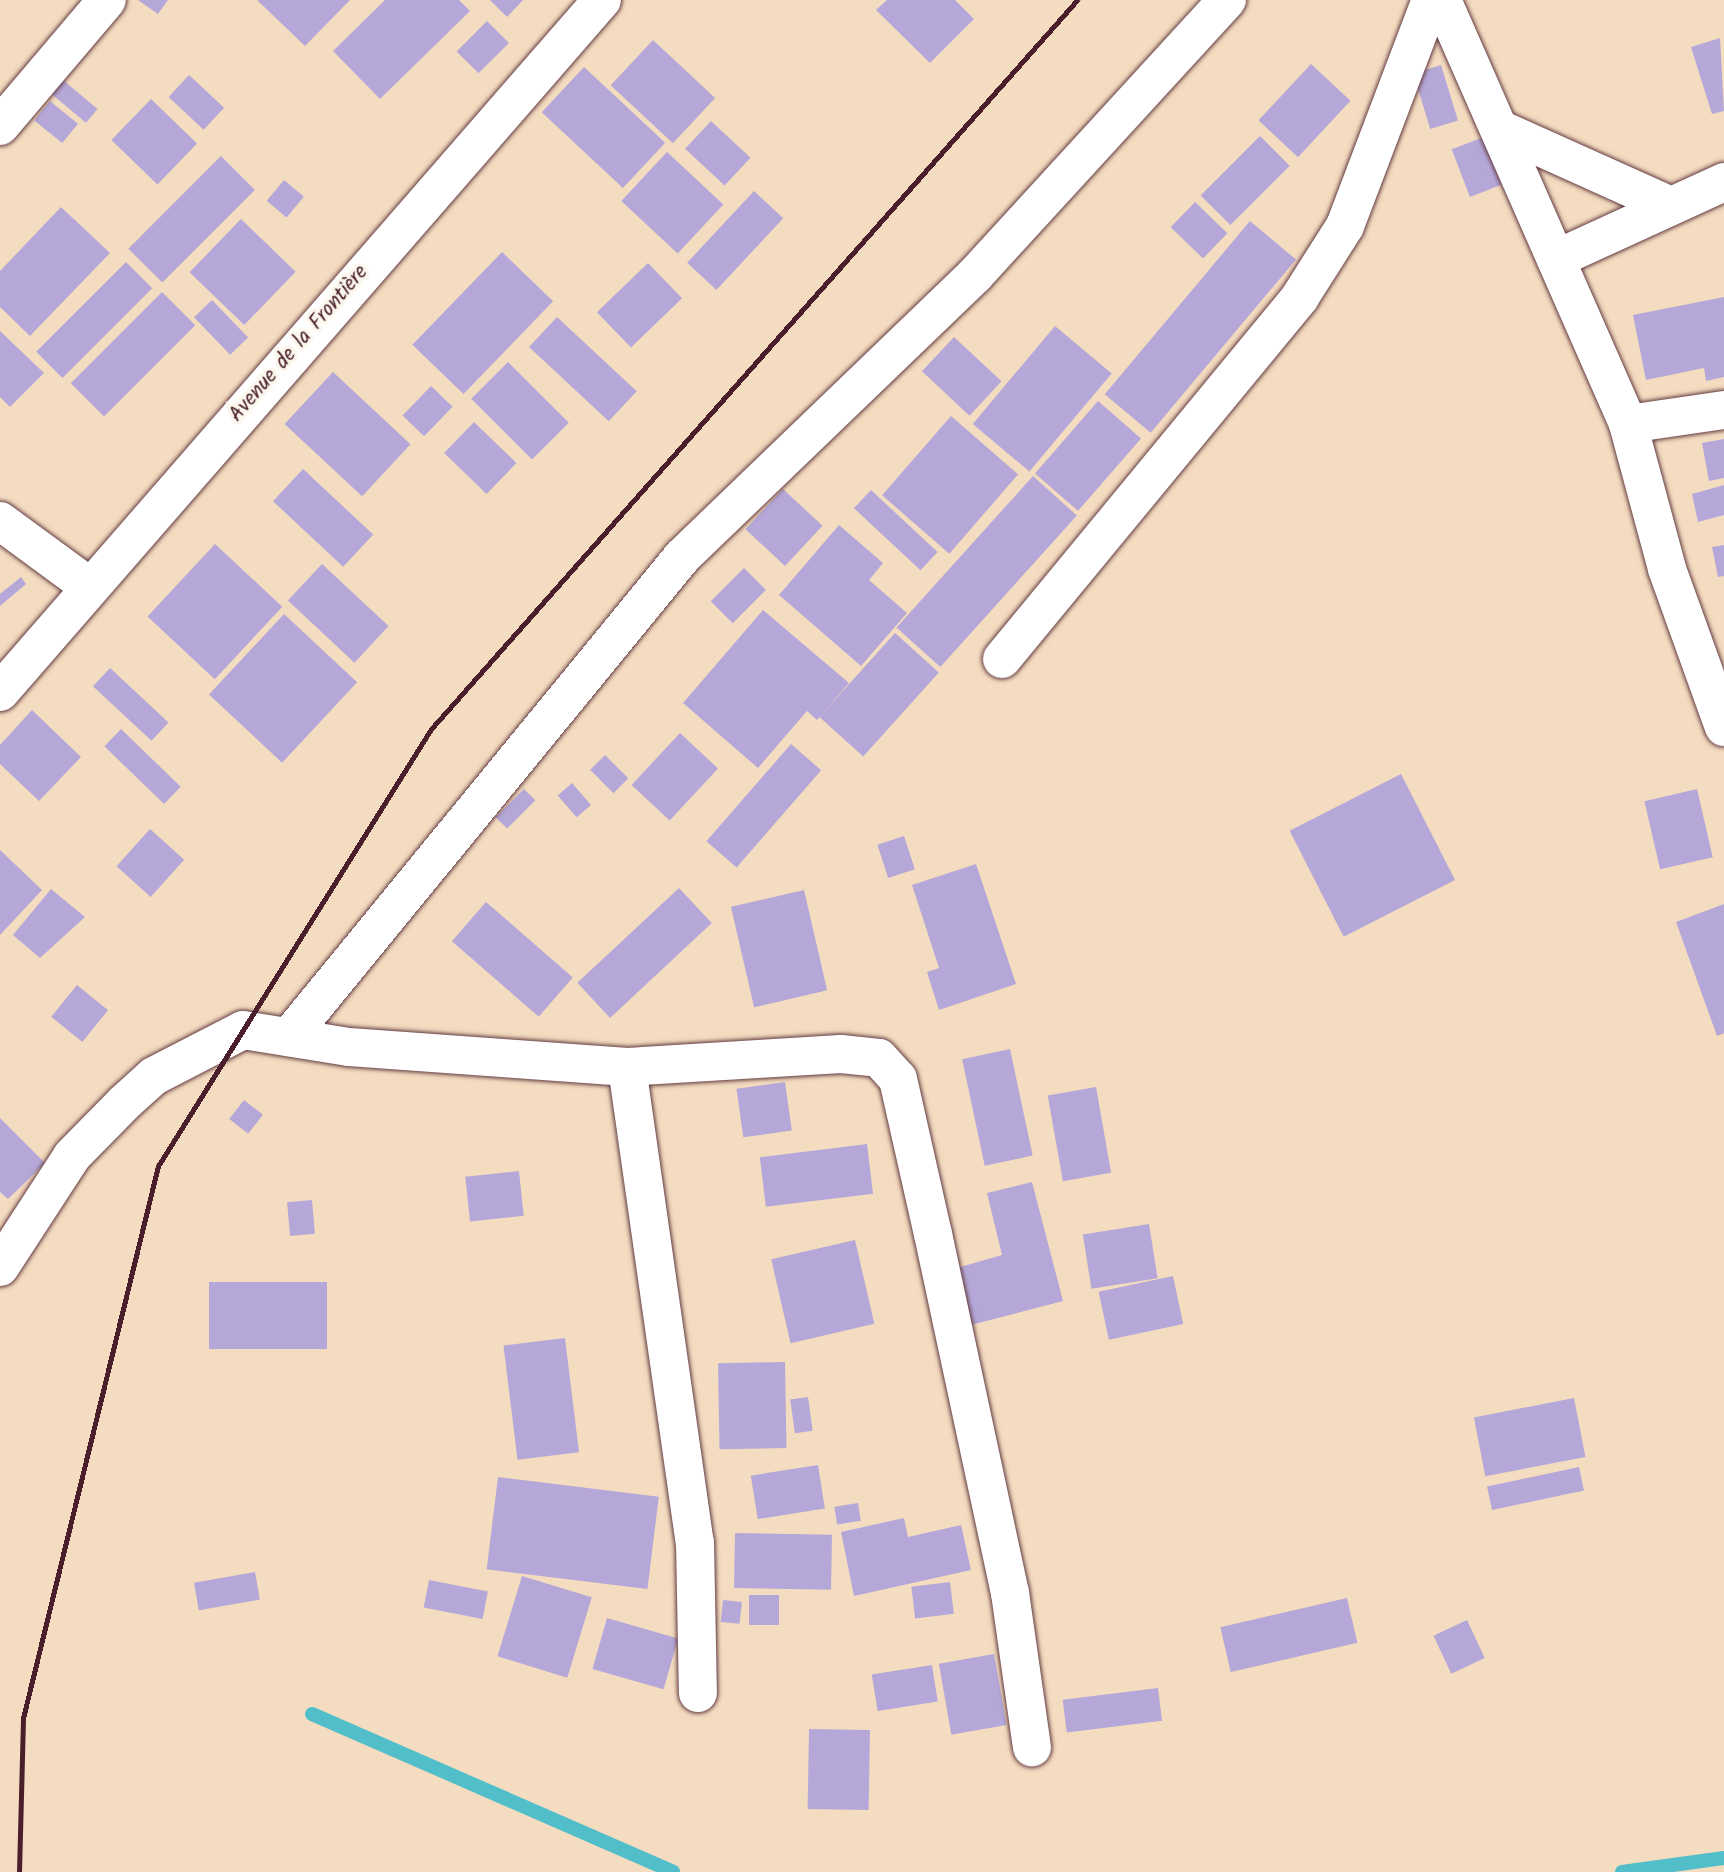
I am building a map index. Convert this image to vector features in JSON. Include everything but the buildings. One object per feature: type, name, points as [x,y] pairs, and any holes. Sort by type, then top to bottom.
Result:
[{"type":"street","points":[[0,126],[107,0]]},
{"type":"street","name":"Avenue de la Frontière","points":[[0,692],[87,585],[602,0]]},
{"type":"street","points":[[289,1037],[682,557],[975,275],[1227,0]]},
{"type":"street","points":[[1002,659],[1300,297],[1345,226],[1431,0]]},
{"type":"street","points":[[1442,0],[1502,130],[1628,424],[1667,569],[1724,727]]},
{"type":"street","points":[[1502,130],[1671,206]]},
{"type":"street","points":[[1556,259],[1724,182]]},
{"type":"street","points":[[1628,424],[1724,410]]},
{"type":"street","points":[[0,522],[87,585]]},
{"type":"street","points":[[0,1267],[72,1156],[154,1076],[243,1030],[349,1047],[627,1067],[841,1054],[890,1063],[1010,1593],[1032,1747]]},
{"type":"street","points":[[627,1067],[695,1542],[698,1693]]},
{"type":"waterway","points":[[312,1714],[673,1872]]},
{"type":"waterway","points":[[1622,1872],[1724,1858]]},
{"type":"railway","points":[[19,1872],[23,1718],[158,1166],[431,729],[1077,0]]}]
